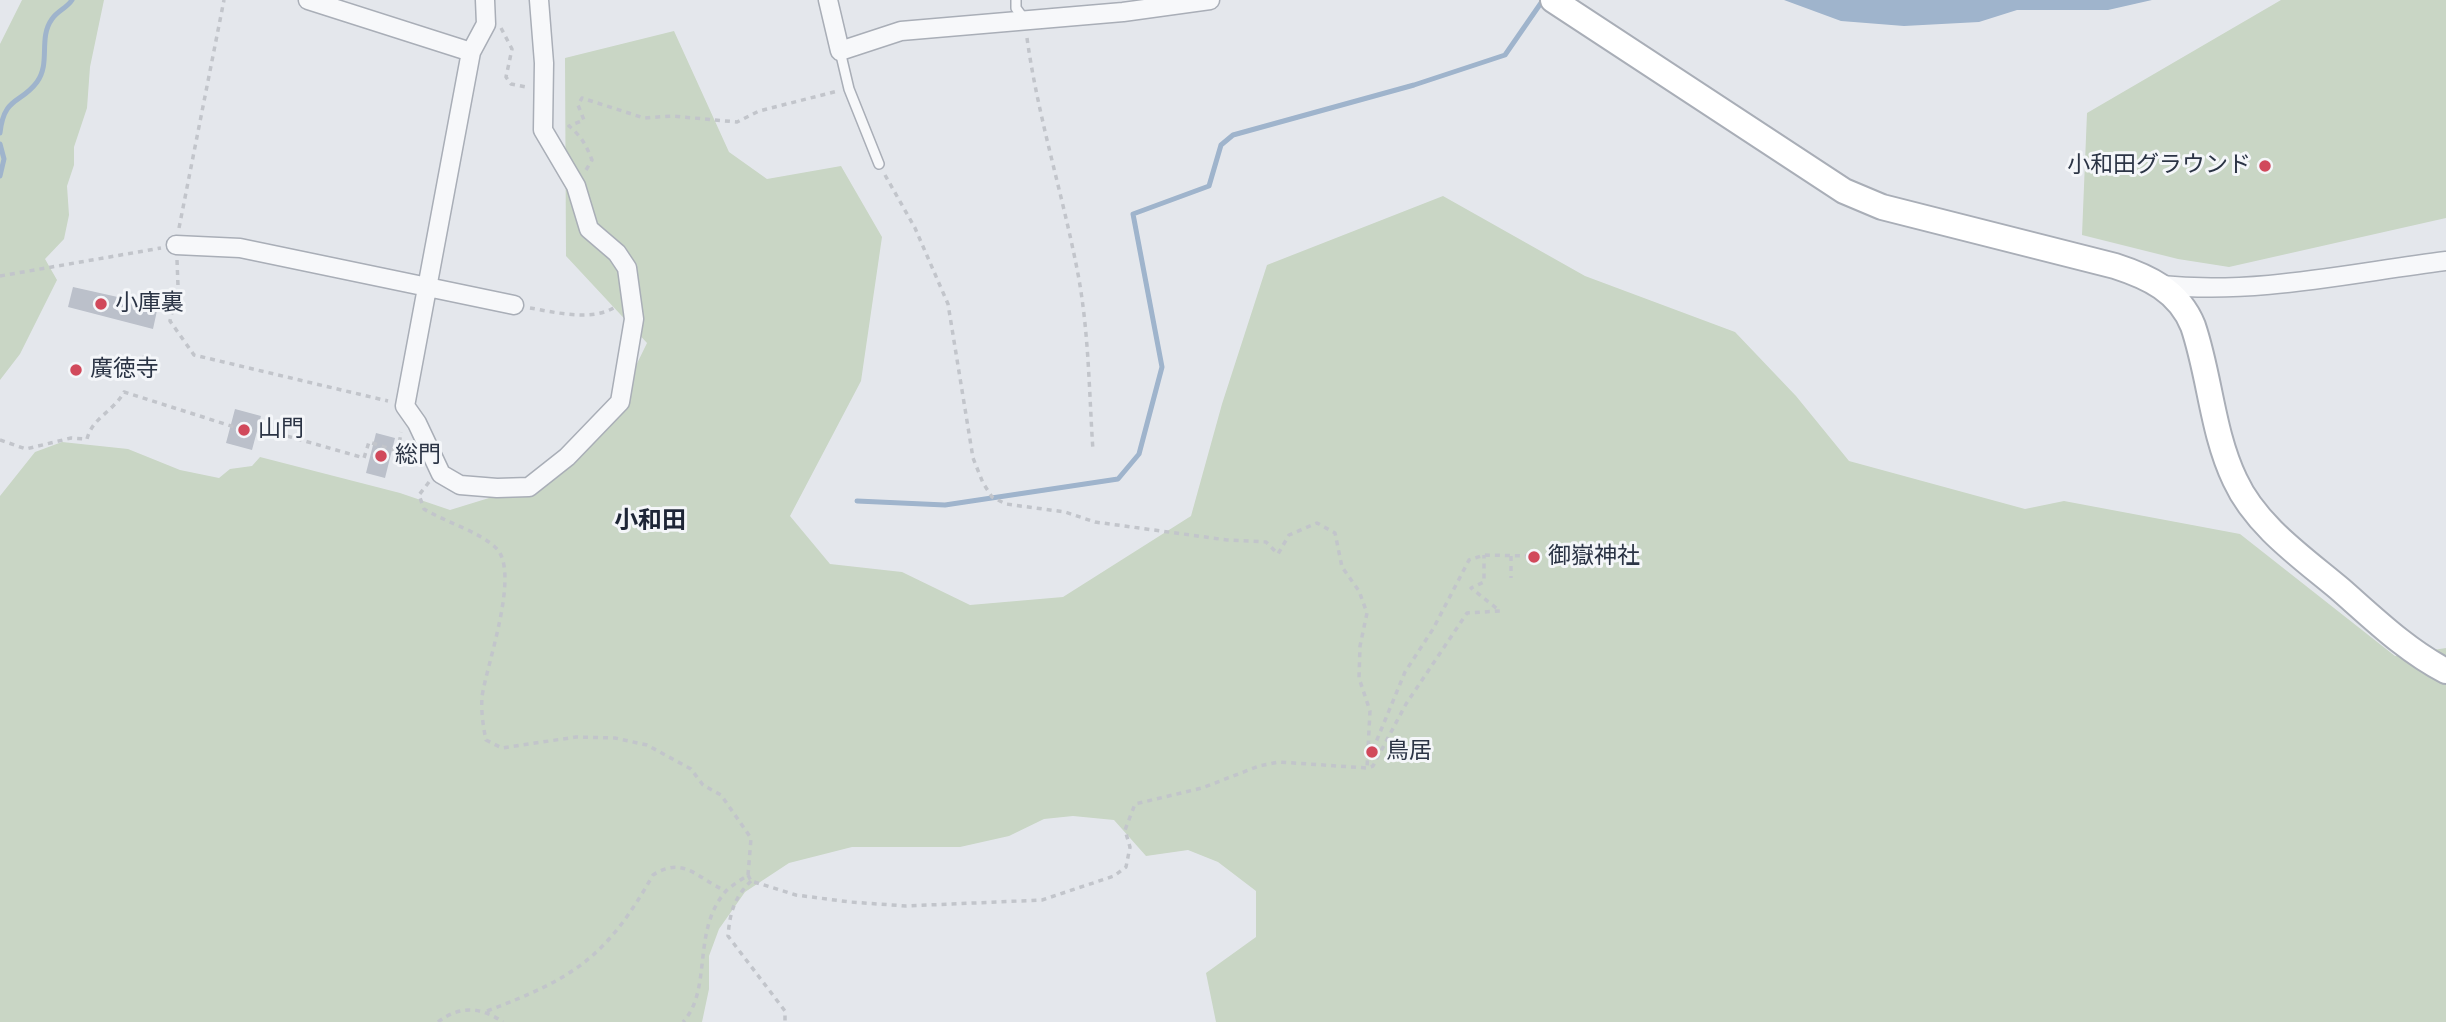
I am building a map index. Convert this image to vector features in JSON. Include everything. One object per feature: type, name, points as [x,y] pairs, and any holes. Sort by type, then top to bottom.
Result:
[{"type":"street","points":[[307,0],[471,52]]},
{"type":"street","points":[[485,0],[486,24],[471,52],[426,285],[398,404],[440,469],[460,485],[529,487],[566,457],[620,402],[634,319],[627,268],[617,253],[589,229],[568,168],[554,152],[543,130],[539,0]]},
{"type":"street","points":[[828,0],[840,51],[901,31],[1123,12],[1210,0]]},
{"type":"street","points":[[1553,0],[1844,191],[1882,207],[2115,266],[2160,285],[2179,301],[2190,318],[2227,460],[2248,503],[2278,537],[2385,629],[2427,661],[2446,671]]},
{"type":"street","points":[[176,245],[240,248],[514,305]]},
{"type":"street","points":[[2160,285],[2218,290],[2275,287],[2446,261]]},
{"type":"lane","points":[[1016,0],[1016,8],[1024,19]]},
{"type":"lane","points":[[840,51],[849,89],[878,164]]},
{"type":"path","points":[[225,0],[176,245],[178,286],[170,321],[194,355],[398,404]]},
{"type":"path","points":[[1024,19],[1033,82],[1078,275],[1091,379],[1093,451]]},
{"type":"path","points":[[486,24],[498,25],[512,49],[506,77],[511,85],[533,85],[543,89]]},
{"type":"path","points":[[568,168],[580,173],[588,169],[592,160],[583,138],[569,126],[584,121],[578,105],[582,98],[644,118],[671,116],[737,122],[759,111],[849,89]]},
{"type":"path","points":[[878,164],[915,228],[948,304],[973,458],[992,497],[1006,504],[1065,512],[1096,522],[1151,531],[1266,542],[1278,554],[1289,535],[1317,523],[1335,533],[1342,567],[1359,591],[1367,613],[1360,646],[1359,678],[1370,711],[1367,768]]},
{"type":"path","points":[[0,276],[176,245]]},
{"type":"path","points":[[514,305],[560,314],[608,312],[632,295]]},
{"type":"path","points":[[0,440],[26,449],[71,438],[87,439],[90,426],[116,407],[124,392],[244,430],[280,433],[364,458],[369,442],[440,469],[419,495],[424,509],[496,547],[505,567],[504,591],[482,695],[485,740],[502,748],[576,737],[615,738],[657,750],[691,769],[703,785],[721,795],[736,814],[751,838],[748,875],[751,881],[796,895],[884,905],[1042,900],[1114,876],[1126,867],[1130,847],[1125,830],[1135,804],[1202,788],[1259,766],[1279,762],[1367,768],[1373,766],[1406,704],[1467,613],[1500,611],[1471,588],[1484,582],[1484,555]]},
{"type":"path","points":[[1368,761],[1405,672],[1433,629],[1469,561],[1484,555],[1529,556]]},
{"type":"path","points":[[1511,556],[1511,578]]},
{"type":"path","points":[[438,1022],[461,1009],[487,1011],[531,995],[578,969],[600,951],[653,875],[664,868],[680,866],[726,891]]},
{"type":"path","points":[[683,1022],[695,1008],[707,924],[726,891],[748,875]]},
{"type":"path","points":[[751,881],[737,895],[730,913],[728,936],[785,1011],[785,1022]]},
{"type":"path","points":[[487,1011],[503,1022]]},
{"type":"green space","points":[[22,0],[104,0],[90,67],[87,108],[74,147],[74,165],[67,186],[69,215],[64,239],[45,259],[57,280],[20,354],[0,380],[0,44]]},
{"type":"green space","name":"小和田グラウンド","points":[[2281,0],[2446,0],[2446,218],[2229,267],[2178,259],[2082,235],[2087,113]]},
{"type":"green space","points":[[674,31],[729,152],[767,179],[841,166],[882,237],[861,381],[790,516],[830,564],[902,572],[970,605],[1063,597],[1191,516],[1222,404],[1267,265],[1443,196],[1585,276],[1735,332],[1796,396],[1849,461],[2025,509],[2064,501],[2240,534],[2395,656],[2446,648],[2446,1022],[1216,1022],[1206,973],[1256,937],[1256,891],[1218,862],[1188,850],[1146,856],[1114,820],[1073,816],[1044,819],[1009,836],[960,847],[852,847],[789,863],[745,892],[719,929],[709,956],[709,989],[702,1022],[0,1022],[0,496],[35,452],[62,442],[128,449],[180,470],[219,478],[230,469],[252,466],[260,457],[400,493],[450,510],[554,478],[608,423],[647,343],[566,256],[565,58]]},
{"type":"water","points":[[1784,0],[2152,0],[2108,10],[2017,10],[1979,22],[1904,26],[1841,21]]},
{"type":"building","name":"小庫裏","points":[[73,287],[158,306],[153,329],[68,307]]},
{"type":"building","points":[[143,355],[157,359],[154,373],[139,369]]},
{"type":"building","name":"山門","points":[[235,409],[261,416],[252,450],[226,443]]},
{"type":"building","name":"総門","points":[[376,433],[395,438],[385,478],[366,473]]},
{"type":"waterway","points":[[0,133],[9,106],[31,89],[41,75],[48,26],[54,16],[72,0]]},
{"type":"waterway","points":[[857,501],[945,505],[1118,479],[1139,454],[1162,367],[1133,214],[1209,186],[1221,145],[1233,135],[1414,85],[1505,55],[1543,0]]},
{"type":"waterway","points":[[0,144],[4,159],[0,176]]},
{"type":"place","name":"小和田グラウンド","points":[[2265,166]]},
{"type":"place","name":"小庫裏","points":[[101,304]]},
{"type":"place","name":"廣徳寺","points":[[76,370]]},
{"type":"place","name":"山門","points":[[244,430]]},
{"type":"place","name":"総門","points":[[381,456]]},
{"type":"place","name":"御嶽神社","points":[[1534,557]]},
{"type":"place","name":"鳥居","points":[[1372,752]]},
{"type":"district","name":"小和田","points":[[650,521]]}]
